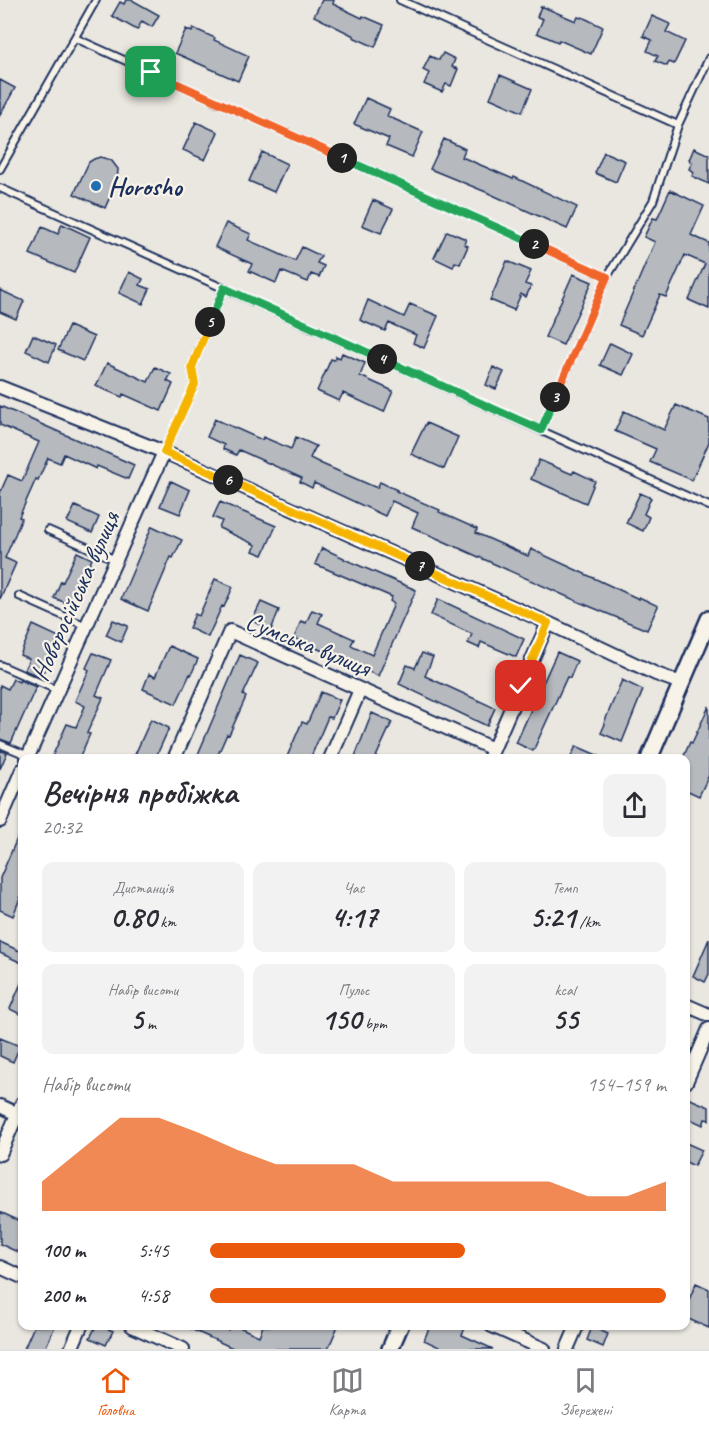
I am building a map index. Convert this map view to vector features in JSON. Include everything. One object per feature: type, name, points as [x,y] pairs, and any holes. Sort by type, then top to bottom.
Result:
[{"type":"street","points":[[0,387],[164,452],[548,623],[656,674],[681,683]]},
{"type":"street","name":"Новоросійська вулиця","points":[[30,754],[164,452]]},
{"type":"street","points":[[651,754],[709,619]]},
{"type":"street","points":[[491,754],[548,623]]},
{"type":"street","name":"Сумська вулиця","points":[[176,754],[230,631],[360,690],[491,754]]},
{"type":"street","points":[[332,754],[360,690]]},
{"type":"street","points":[[0,821],[18,779]]},
{"type":"street","points":[[690,1007],[709,1015]]},
{"type":"street","points":[[690,1073],[709,1029]]},
{"type":"street","points":[[0,1106],[18,1110]]},
{"type":"street","points":[[0,1154],[18,1117]]},
{"type":"street","points":[[0,1267],[18,1275]]},
{"type":"street","points":[[71,1349],[79,1330]]},
{"type":"street","points":[[141,1330],[183,1349]]},
{"type":"street","points":[[390,1349],[398,1330]]},
{"type":"street","points":[[501,1330],[544,1349]]},
{"type":"street","points":[[567,1349],[575,1330]]},
{"type":"lane","points":[[0,169],[96,0]]},
{"type":"lane","points":[[400,0],[678,125]]},
{"type":"lane","points":[[75,38],[607,277]]},
{"type":"lane","points":[[541,430],[607,277],[653,201],[678,125],[709,58]]},
{"type":"lane","points":[[0,188],[709,506]]},
{"type":"lane","points":[[164,452],[195,384],[192,367],[224,288]]},
{"type":"lane","points":[[48,530],[116,560]]},
{"type":"lane","points":[[19,596],[86,626]]},
{"type":"lane","points":[[0,665],[58,691]]},
{"type":"lane","points":[[0,744],[20,754]]},
{"type":"building","points":[[126,0],[132,0],[159,15],[152,27],[142,21],[137,30],[112,16],[120,2],[124,4]]},
{"type":"building","points":[[322,0],[334,0],[333,4],[362,18],[363,16],[384,25],[375,47],[314,16]]},
{"type":"building","points":[[541,6],[576,21],[578,17],[582,17],[603,27],[591,54],[537,33],[543,19],[537,17]]},
{"type":"building","points":[[652,16],[670,24],[666,32],[685,41],[674,64],[669,62],[667,66],[655,61],[658,56],[647,51],[652,40],[643,36]]},
{"type":"building","points":[[193,28],[249,56],[238,81],[175,53],[186,29],[192,32]]},
{"type":"building","points":[[443,53],[455,59],[452,67],[458,69],[451,86],[446,84],[442,92],[424,84],[429,73],[423,70],[430,56],[439,60]]},
{"type":"building","points":[[500,75],[532,89],[522,112],[490,98]]},
{"type":"building","points":[[0,80],[15,88],[0,115]]},
{"type":"building","points":[[366,98],[390,109],[387,116],[423,132],[412,157],[386,146],[389,139],[354,124]]},
{"type":"building","points":[[196,122],[218,132],[205,160],[183,150]]},
{"type":"building","points":[[444,139],[465,149],[462,157],[513,179],[514,177],[577,207],[567,229],[430,169]]},
{"type":"building","points":[[694,148],[709,155],[709,184],[692,176],[694,172],[689,169],[692,162],[689,160]]},
{"type":"building","points":[[262,152],[287,164],[274,192],[249,181]]},
{"type":"building","points":[[604,152],[625,161],[616,182],[595,173]]},
{"type":"building","points":[[100,157],[111,160],[118,169],[117,181],[105,208],[74,194],[89,162]]},
{"type":"building","points":[[670,190],[704,206],[691,235],[709,243],[709,309],[689,300],[705,264],[685,255],[666,297],[660,295],[642,335],[619,325],[655,242],[644,237],[653,218],[657,219]]},
{"type":"building","points":[[373,200],[393,209],[381,233],[362,225]]},
{"type":"building","points":[[226,223],[251,234],[248,240],[295,261],[302,247],[321,256],[317,263],[324,266],[319,277],[311,274],[308,282],[281,271],[276,283],[249,271],[252,264],[215,247]]},
{"type":"building","points":[[62,224],[90,237],[74,273],[30,254],[42,227],[58,234]]},
{"type":"building","points":[[447,231],[466,239],[464,244],[468,246],[460,264],[455,262],[453,267],[434,258]]},
{"type":"building","points":[[507,261],[531,271],[525,284],[531,286],[526,297],[521,294],[514,310],[490,300]]},
{"type":"building","points":[[129,272],[143,279],[140,285],[150,289],[143,304],[119,293]]},
{"type":"building","points":[[573,274],[592,282],[563,345],[545,337]]},
{"type":"building","points":[[0,290],[24,301],[16,319],[0,312]]},
{"type":"building","points":[[368,300],[404,317],[410,304],[438,316],[424,348],[413,343],[416,335],[389,323],[385,331],[360,320]]},
{"type":"building","points":[[69,326],[94,337],[83,361],[58,350]]},
{"type":"building","points":[[33,335],[56,345],[49,362],[26,351]]},
{"type":"building","points":[[610,343],[633,354],[623,375],[600,365]]},
{"type":"building","points":[[342,353],[365,363],[360,376],[393,391],[384,412],[343,393],[339,401],[317,391],[331,359],[334,360],[336,356],[340,358]]},
{"type":"building","points":[[107,363],[148,382],[155,367],[171,374],[167,381],[173,384],[161,411],[123,394],[122,397],[96,386]]},
{"type":"building","points":[[493,367],[504,372],[496,389],[486,385]]},
{"type":"building","points":[[676,405],[709,419],[709,442],[692,480],[650,462],[656,449],[615,431],[624,411],[664,430]]},
{"type":"building","points":[[0,406],[134,465],[128,479],[97,466],[96,469],[64,454],[60,463],[48,458],[19,517],[22,518],[5,558],[16,563],[0,599],[0,493],[8,475],[22,481],[39,442],[0,425]]},
{"type":"building","points":[[215,419],[262,440],[263,437],[291,449],[296,437],[316,446],[310,458],[322,464],[377,488],[380,482],[477,529],[476,533],[528,556],[531,549],[658,606],[647,630],[579,602],[412,527],[418,513],[392,501],[385,516],[314,483],[312,488],[300,482],[302,478],[239,450],[236,455],[223,449],[224,445],[207,437]]},
{"type":"building","points":[[426,423],[458,437],[444,469],[411,454]]},
{"type":"building","points":[[539,460],[572,474],[574,471],[595,481],[586,503],[531,479]]},
{"type":"building","points":[[171,481],[190,490],[180,514],[160,506]]},
{"type":"building","points":[[640,493],[651,498],[644,514],[649,517],[643,531],[626,523]]},
{"type":"building","points":[[220,502],[276,526],[263,555],[253,551],[256,545],[219,528],[222,521],[213,517]]},
{"type":"building","points":[[75,506],[99,517],[92,533],[67,522]]},
{"type":"building","points":[[152,526],[182,540],[173,558],[171,557],[148,611],[121,599]]},
{"type":"building","points":[[322,548],[416,590],[378,676],[294,638],[301,621],[306,623],[312,610],[322,614],[318,623],[354,639],[351,645],[372,655],[394,604],[390,601],[392,597],[315,564]]},
{"type":"building","points":[[77,552],[92,559],[71,605],[54,598]]},
{"type":"building","points":[[215,579],[233,587],[208,637],[189,628],[195,614],[199,616]]},
{"type":"building","points":[[438,599],[524,639],[516,657],[481,642],[479,648],[468,643],[472,634],[431,615]]},
{"type":"building","points":[[261,602],[279,610],[271,630],[252,621]]},
{"type":"building","points":[[113,620],[128,626],[121,642],[106,635]]},
{"type":"building","points":[[33,625],[59,637],[41,677],[24,670],[29,659],[20,655]]},
{"type":"building","points":[[169,646],[198,659],[176,704],[143,689],[149,674],[155,677]]},
{"type":"building","points":[[557,652],[577,661],[570,678],[567,677],[533,751],[516,743]]},
{"type":"building","points":[[93,653],[111,660],[96,695],[103,698],[87,733],[90,734],[81,754],[53,754],[67,724],[76,727],[85,706],[75,701],[89,670],[86,668]]},
{"type":"building","points":[[422,653],[433,657],[425,676],[495,708],[487,726],[399,684],[407,665],[415,668]]},
{"type":"building","points":[[240,655],[258,663],[243,695],[246,697],[218,754],[198,754]]},
{"type":"building","points":[[13,679],[36,687],[11,743],[0,739],[0,685],[8,689]]},
{"type":"building","points":[[622,680],[643,690],[622,742],[601,733]]},
{"type":"building","points":[[321,692],[340,700],[332,718],[328,717],[312,754],[288,754],[302,722],[307,724]]},
{"type":"building","points":[[709,706],[709,775],[699,796],[690,792],[690,754],[685,754],[690,742],[692,743]]},
{"type":"building","points":[[372,713],[392,722],[377,754],[356,754]]},
{"type":"building","points":[[151,719],[169,728],[157,754],[135,754]]},
{"type":"building","points":[[576,746],[594,754],[572,754]]},
{"type":"building","points":[[0,750],[7,753],[0,769]]},
{"type":"building","points":[[18,836],[18,903],[13,916],[0,910],[0,878]]},
{"type":"building","points":[[709,939],[709,974],[705,982],[693,976]]},
{"type":"building","points":[[0,942],[18,950],[18,961],[0,953]]},
{"type":"building","points":[[18,990],[18,1013],[10,1009]]},
{"type":"building","points":[[0,1038],[18,1045],[13,1062],[0,1056]]},
{"type":"building","points":[[690,1099],[709,1107],[709,1120],[705,1119],[703,1125],[690,1119]]},
{"type":"building","points":[[690,1145],[702,1150],[694,1166],[690,1164]]},
{"type":"building","points":[[0,1212],[18,1220],[18,1252],[0,1244]]},
{"type":"building","points":[[696,1283],[709,1289],[709,1328],[690,1320],[690,1297]]},
{"type":"building","points":[[32,1330],[53,1330],[45,1349],[24,1349]]},
{"type":"building","points":[[94,1330],[113,1331],[106,1345],[90,1338]]},
{"type":"building","points":[[193,1330],[246,1330],[259,1336],[261,1330],[336,1330],[328,1349],[235,1349]]},
{"type":"building","points":[[428,1330],[464,1330],[462,1335],[493,1349],[443,1349],[424,1340]]},
{"type":"building","points":[[591,1330],[599,1330],[608,1334],[603,1347],[587,1340]]},
{"type":"place","name":"Horosho","points":[[96,186]]},
{"type":"route","points":[[151,72],[607,277],[541,430],[224,288],[192,367],[195,384],[164,452],[548,623],[521,686]]}]
